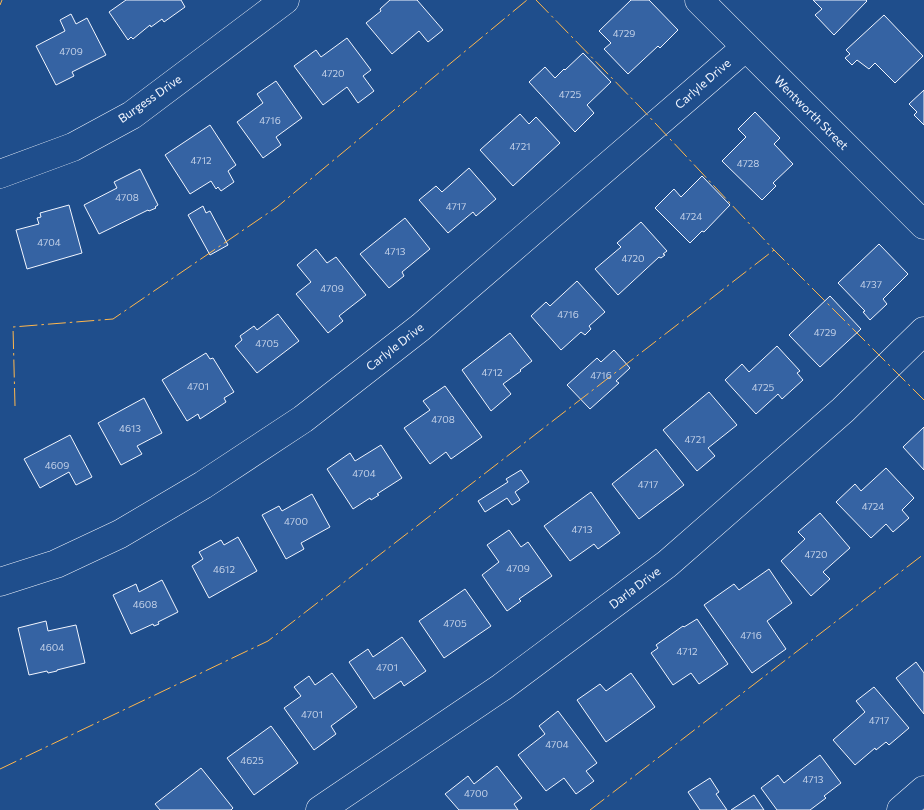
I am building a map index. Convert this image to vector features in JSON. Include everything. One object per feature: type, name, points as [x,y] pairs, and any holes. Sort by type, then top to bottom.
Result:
[{"type":"street","name":"Burgess Drive","points":[[0,174],[74,147],[132,115],[285,0]]},
{"type":"street","name":"Wentworth Street","points":[[699,0],[924,225]]},
{"type":"street","name":"Carlyle Drive","points":[[0,582],[56,564],[120,534],[203,485],[303,419],[421,327],[746,47]]},
{"type":"street","name":"Darla Drive","points":[[320,810],[502,687],[667,564],[843,410],[924,332]]},
{"type":"street","points":[[901,810],[924,790]]},
{"type":"building","points":[[126,0],[181,0],[185,7],[164,22],[162,19],[151,27],[150,25],[133,39],[131,37],[128,40],[109,12]]},
{"type":"building","points":[[390,0],[417,0],[443,30],[428,42],[419,31],[392,54],[366,23],[381,11],[380,9]]},
{"type":"building","points":[[631,0],[649,0],[678,30],[660,48],[658,46],[628,74],[604,49],[611,43],[599,31]]},
{"type":"building","points":[[813,0],[867,1],[834,35],[815,15],[822,9]]},
{"type":"building","points":[[71,14],[76,24],[87,18],[106,55],[72,72],[74,76],[56,85],[36,46],[65,31],[60,20]]},
{"type":"building","points":[[884,15],[923,56],[895,83],[875,63],[869,69],[857,60],[852,65],[845,58],[850,54],[846,50]]},
{"type":"building","points":[[347,38],[371,70],[363,76],[374,91],[358,103],[347,87],[323,105],[294,66],[316,50],[321,57]]},
{"type":"building","points":[[583,53],[611,82],[587,105],[594,113],[575,132],[529,82],[545,67],[555,78]]},
{"type":"building","points":[[276,81],[302,118],[276,137],[281,145],[263,158],[237,122],[263,103],[257,94]]},
{"type":"building","points":[[924,90],[924,125],[914,115],[917,112],[909,104]]},
{"type":"building","points":[[755,112],[780,138],[774,144],[793,164],[773,183],[776,186],[762,200],[722,161],[746,137],[738,129]]},
{"type":"building","points":[[520,114],[529,124],[536,117],[560,143],[513,186],[480,150]]},
{"type":"building","points":[[210,125],[236,165],[228,171],[234,182],[221,191],[218,187],[216,189],[211,181],[190,194],[165,155]]},
{"type":"building","points":[[469,168],[496,199],[476,216],[473,212],[448,233],[419,200],[436,186],[442,192]]},
{"type":"building","points":[[140,169],[158,205],[156,208],[148,210],[99,234],[84,205],[117,188],[114,182]]},
{"type":"building","points":[[702,176],[730,205],[704,232],[702,231],[690,243],[655,208],[674,189],[681,197]]},
{"type":"building","points":[[69,205],[82,253],[27,269],[16,230],[39,224],[37,218],[41,217],[40,213]]},
{"type":"building","points":[[203,206],[206,213],[210,211],[228,245],[210,255],[188,215]]},
{"type":"building","points":[[405,218],[430,249],[402,272],[404,276],[389,288],[360,254]]},
{"type":"building","points":[[641,222],[667,251],[663,254],[665,255],[661,258],[659,257],[618,295],[595,269],[621,247],[617,243]]},
{"type":"building","points":[[879,244],[908,274],[883,299],[887,304],[870,320],[863,312],[865,311],[838,283]]},
{"type":"building","points":[[316,249],[327,263],[336,257],[366,295],[339,316],[343,321],[328,333],[296,294],[311,282],[297,265]]},
{"type":"building","points":[[577,281],[605,312],[589,326],[591,329],[585,335],[581,332],[561,350],[531,316],[546,302],[550,306]]},
{"type":"building","points":[[830,296],[861,329],[820,367],[789,335]]},
{"type":"building","points":[[278,314],[299,341],[257,373],[235,346],[242,340],[240,336],[254,326],[257,330]]},
{"type":"building","points":[[510,333],[532,361],[503,384],[511,394],[491,411],[462,370]]},
{"type":"building","points":[[777,346],[800,371],[797,373],[803,380],[782,399],[778,394],[756,414],[725,380],[742,364],[749,372]]},
{"type":"building","points":[[614,350],[630,368],[616,381],[619,383],[590,409],[567,385],[597,358],[601,362]]},
{"type":"building","points":[[206,353],[210,359],[213,358],[234,392],[224,398],[226,402],[200,419],[198,414],[187,421],[162,380]]},
{"type":"building","points":[[445,386],[482,437],[451,459],[446,452],[430,464],[404,428],[430,410],[423,401]]},
{"type":"building","points":[[709,392],[737,425],[708,448],[715,456],[697,471],[663,430]]},
{"type":"building","points":[[144,398],[162,433],[137,446],[142,454],[121,465],[98,423]]},
{"type":"building","points":[[924,427],[924,470],[903,447]]},
{"type":"building","points":[[70,435],[92,477],[76,485],[69,472],[40,488],[24,459]]},
{"type":"building","points":[[381,445],[402,478],[377,494],[379,495],[371,500],[370,498],[353,509],[327,469],[350,453],[355,461]]},
{"type":"building","points":[[656,449],[684,485],[639,519],[612,484]]},
{"type":"building","points":[[886,468],[914,498],[902,510],[909,518],[893,532],[886,524],[871,538],[836,502],[855,484],[861,491]]},
{"type":"building","points":[[521,470],[529,482],[515,492],[520,500],[512,505],[507,498],[485,512],[478,501],[508,482],[506,479]]},
{"type":"building","points":[[591,492],[620,533],[598,549],[594,544],[570,561],[544,526]]},
{"type":"building","points":[[312,494],[330,527],[301,543],[304,549],[286,559],[262,515],[279,506],[282,511]]},
{"type":"building","points":[[820,513],[850,548],[823,572],[830,579],[811,596],[781,561],[805,539],[798,532]]},
{"type":"building","points":[[509,530],[521,547],[528,542],[552,576],[519,599],[521,601],[507,611],[482,575],[499,562],[487,545]]},
{"type":"building","points":[[238,537],[257,571],[209,598],[192,566],[203,559],[199,552],[221,540],[224,545]]},
{"type":"building","points":[[769,569],[792,603],[767,621],[786,649],[752,673],[704,605],[734,584],[739,590]]},
{"type":"building","points":[[162,580],[178,612],[158,622],[159,624],[154,626],[153,624],[131,634],[113,595],[136,584],[139,592]]},
{"type":"building","points":[[465,589],[491,626],[444,658],[419,621]]},
{"type":"building","points":[[697,619],[728,664],[699,684],[691,673],[673,685],[651,653],[658,648],[656,645],[683,626]]},
{"type":"building","points":[[46,621],[48,631],[76,625],[85,663],[48,673],[47,671],[29,675],[18,628]]},
{"type":"building","points":[[402,637],[426,671],[404,686],[401,681],[374,699],[349,662],[368,649],[373,657]]},
{"type":"building","points":[[916,662],[924,673],[924,714],[896,678]]},
{"type":"building","points":[[332,673],[357,707],[331,726],[336,734],[314,750],[284,708],[301,696],[294,687],[309,676],[315,685]]},
{"type":"building","points":[[631,673],[655,707],[606,742],[577,700],[600,684],[606,691]]},
{"type":"building","points":[[874,687],[909,728],[889,745],[886,742],[876,750],[875,748],[855,765],[833,740],[865,712],[856,701]]},
{"type":"building","points":[[558,711],[597,763],[586,771],[594,781],[576,794],[564,778],[546,791],[518,755],[545,734],[539,726]]},
{"type":"building","points":[[271,726],[298,763],[254,795],[227,758]]},
{"type":"building","points":[[820,755],[841,783],[810,810],[777,810],[761,788],[778,775],[784,783]]},
{"type":"building","points":[[497,766],[522,798],[514,804],[518,810],[459,810],[445,794],[468,776],[474,784]]},
{"type":"building","points":[[201,768],[233,808],[231,810],[160,810],[155,804]]},
{"type":"building","points":[[710,778],[719,792],[716,794],[727,810],[700,810],[688,792]]},
{"type":"building","points":[[754,795],[764,810],[731,810]]},
{"type":"power","points":[[0,5],[2,0]]},
{"type":"power","points":[[15,406],[13,327],[113,319],[277,207],[527,0]]},
{"type":"power","points":[[536,0],[641,108],[774,250],[924,400]]},
{"type":"power","points":[[0,769],[268,641],[774,250]]},
{"type":"power","points":[[590,810],[924,554]]}]
